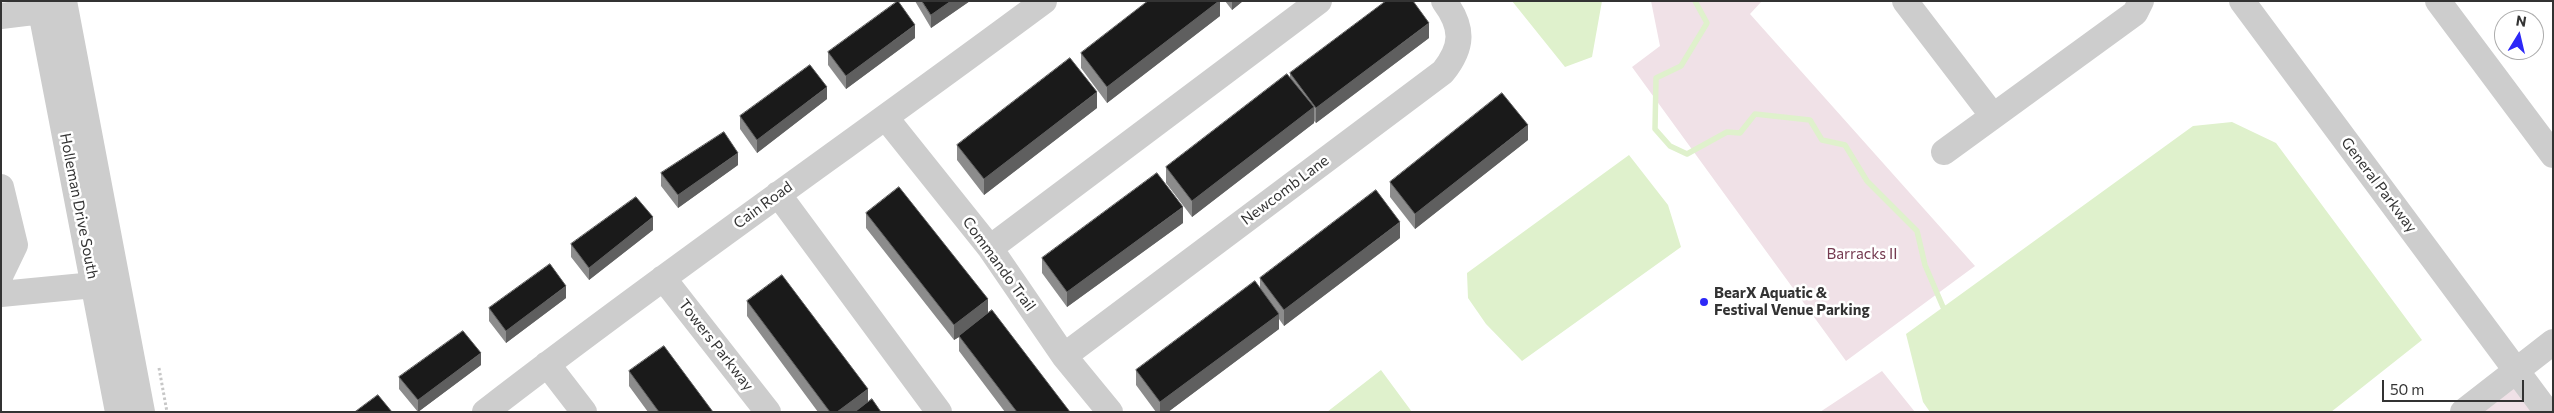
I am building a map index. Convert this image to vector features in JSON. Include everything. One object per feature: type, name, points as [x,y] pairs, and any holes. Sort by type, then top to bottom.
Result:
[{"type":"street","name":"Cain Road","points":[[485,412],[663,278],[886,118],[1044,1]]},
{"type":"street","points":[[990,248],[1319,1]]},
{"type":"street","name":"Newcomb Lane","points":[[1064,356],[1443,72],[1453,60],[1459,45],[1458,28],[1452,12],[1444,1]]},
{"type":"street","points":[[1905,1],[1993,116]]},
{"type":"street","points":[[1944,152],[2135,13],[2141,1]]},
{"type":"street","name":"General Parkway","points":[[2242,1],[2547,412]]},
{"type":"street","points":[[2438,1],[2553,155]]},
{"type":"street","points":[[1,16],[52,5],[142,412]]},
{"type":"street","name":"Holleman Drive South","points":[[52,5],[94,285],[118,412]]},
{"type":"street","name":"Commando Trail","points":[[886,118],[990,248],[1064,356],[1110,412]]},
{"type":"street","points":[[1,186],[4,222],[14,245],[1,274]]},
{"type":"street","points":[[778,194],[939,412]]},
{"type":"street","name":"Towers Parkway","points":[[663,278],[768,412]]},
{"type":"street","points":[[1,294],[94,285]]},
{"type":"street","points":[[2463,412],[2553,342]]},
{"type":"street","points":[[547,364],[584,412]]},
{"type":"green space","name":"Barracks II","points":[[1651,1],[1762,1],[1750,14],[1975,266],[1846,361],[1632,67],[1660,46]]},
{"type":"green space","points":[[2516,370],[2547,412],[2463,412]]},
{"type":"green space","points":[[1882,371],[1915,412],[1820,412]]},
{"type":"shaded area","points":[[1512,1],[1602,1],[1592,57],[1565,67]]},
{"type":"shaded area","points":[[2232,122],[2276,143],[2422,340],[2331,412],[1930,412],[1923,402],[1906,334],[2193,126]]},
{"type":"shaded area","points":[[1629,155],[1668,205],[1681,247],[1522,361],[1486,324],[1468,298],[1467,273]]},
{"type":"shaded area","points":[[1381,370],[1412,412],[1327,412]]},
{"type":"building","points":[[898,1],[915,25],[846,76],[828,52]]},
{"type":"building","points":[[922,1],[951,1],[931,15]]},
{"type":"building","points":[[1148,1],[1219,1],[1107,87],[1081,53]]},
{"type":"building","points":[[1386,1],[1413,1],[1429,23],[1316,108],[1290,73]]},
{"type":"building","points":[[1070,58],[1097,92],[984,179],[957,145]]},
{"type":"building","points":[[810,65],[827,87],[757,140],[740,116]]},
{"type":"building","points":[[1287,74],[1314,107],[1192,201],[1166,167]]},
{"type":"building","points":[[1502,93],[1528,125],[1415,214],[1390,182]]},
{"type":"building","points":[[724,132],[738,153],[678,195],[661,173]]},
{"type":"building","points":[[1157,173],[1183,207],[1067,292],[1042,258]]},
{"type":"building","points":[[899,187],[988,299],[954,325],[866,213]]},
{"type":"building","points":[[1376,190],[1400,222],[1284,310],[1260,278]]},
{"type":"building","points":[[636,197],[653,217],[589,268],[571,244]]},
{"type":"building","points":[[550,264],[566,286],[506,331],[489,308]]},
{"type":"building","points":[[782,275],[868,389],[837,412],[830,412],[747,301]]},
{"type":"building","points":[[1255,281],[1279,314],[1160,402],[1136,370]]},
{"type":"building","points":[[992,310],[1070,412],[1017,412],[959,336]]},
{"type":"building","points":[[463,331],[481,353],[418,400],[399,377]]},
{"type":"building","points":[[664,346],[713,412],[659,412],[629,371]]},
{"type":"building","points":[[378,395],[392,412],[355,412]]},
{"type":"building","points":[[872,399],[881,412],[855,412]]},
{"type":"waterway","points":[[1695,1],[1707,23],[1681,66],[1656,78],[1655,129],[1670,146],[1687,154],[1727,132],[1740,133],[1755,114],[1810,120],[1822,140],[1845,145],[1867,181],[1917,231],[1925,265],[1943,307],[1948,310]]},
{"type":"place","name":"BearX Aquatic & Festival Venue Parking","points":[[1704,302]]}]
